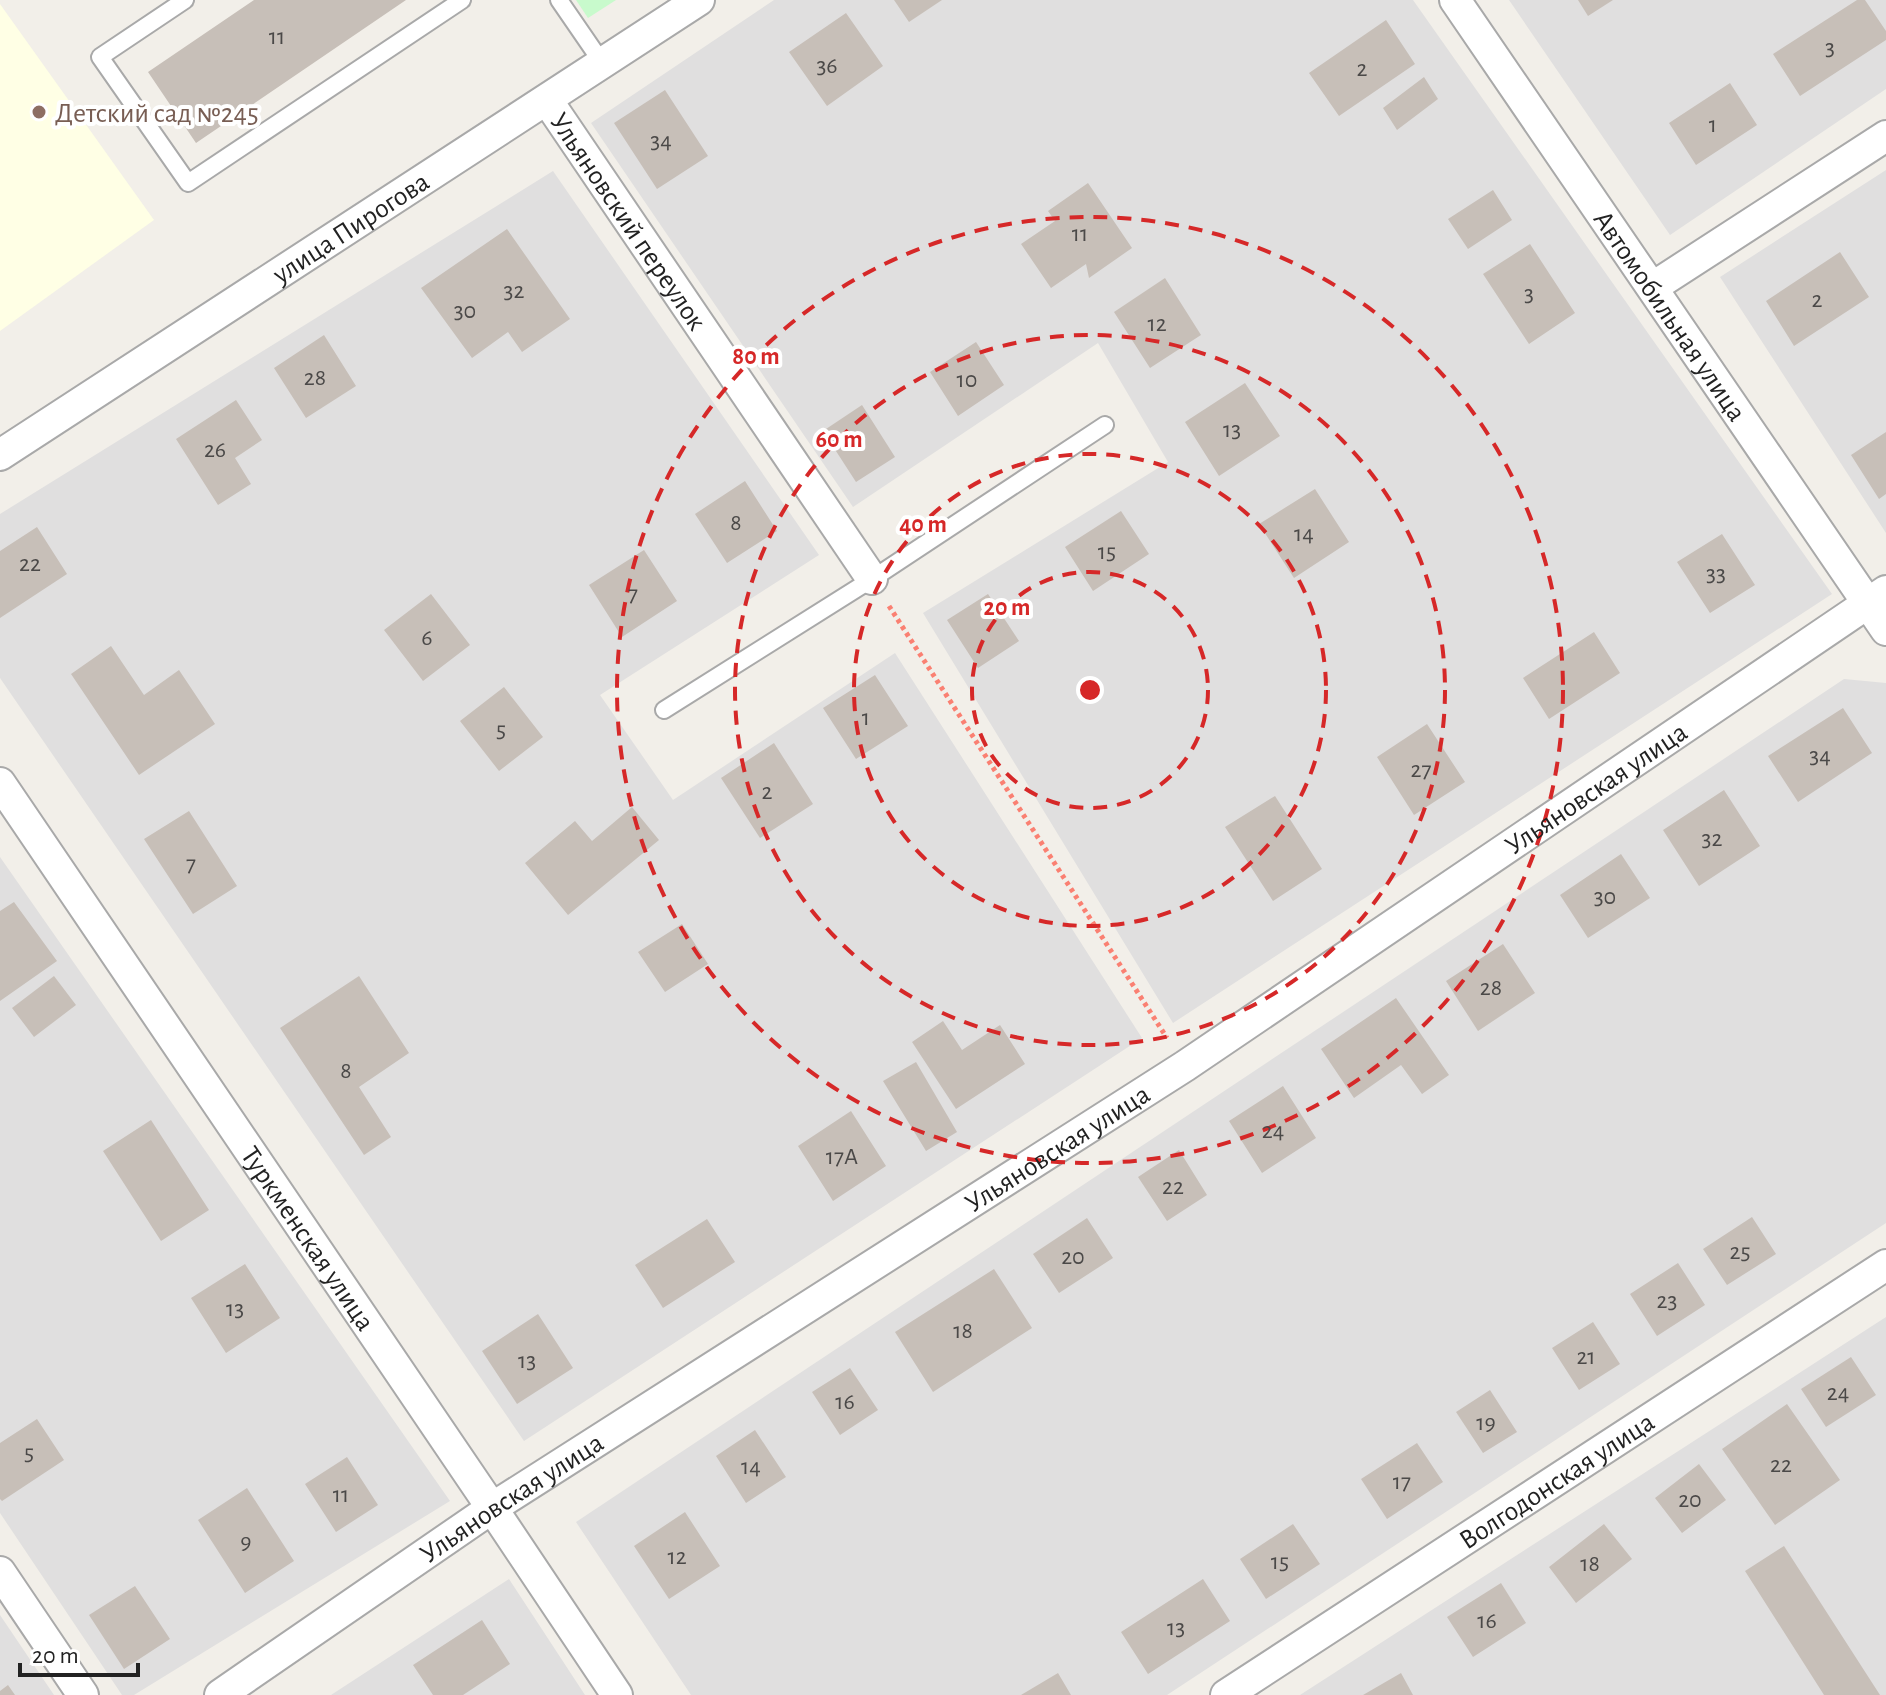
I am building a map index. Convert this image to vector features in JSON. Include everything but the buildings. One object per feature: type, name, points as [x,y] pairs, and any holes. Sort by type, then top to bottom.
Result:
[{"type":"street","name":"улица Пирогова","points":[[0,455],[699,0]]},
{"type":"street","name":"Автомобильная улица","points":[[1455,0],[1653,287],[1877,597],[1886,630]]},
{"type":"street","name":"Ульяновский переулок","points":[[547,100],[872,579]]},
{"type":"street","points":[[1653,287],[1886,136]]},
{"type":"street","name":"Ульяновская улица","points":[[220,1695],[492,1508],[1185,1066],[1877,597]]},
{"type":"street","name":"Туркменская улица","points":[[0,783],[617,1695]]},
{"type":"street","name":"Волгодонская улица","points":[[1226,1695],[1886,1265]]},
{"type":"street","points":[[0,1572],[83,1695]]},
{"type":"lane","points":[[185,0],[100,57],[188,183],[462,0]]},
{"type":"lane","points":[[559,0],[603,64]]},
{"type":"lane","points":[[664,710],[872,579],[1105,425]]},
{"type":"path","points":[[872,579],[1185,1066]]},
{"type":"shaded area","points":[[774,0],[1413,0],[1832,594],[1173,1023],[923,613],[1168,462],[1098,343],[853,507],[591,123]]},
{"type":"shaded area","points":[[1509,0],[1886,0],[1886,89],[1670,235]]},
{"type":"shaded area","name":"Детский сад №245","points":[[0,4],[154,220],[0,331]]},
{"type":"shaded area","points":[[1886,170],[1886,533],[1720,277]]},
{"type":"shaded area","points":[[553,171],[819,555],[600,695],[673,800],[895,653],[1142,1038],[524,1441],[0,678],[0,514]]},
{"type":"shaded area","points":[[1844,679],[1886,683],[1886,1223],[1167,1695],[691,1695],[576,1522]]},
{"type":"shaded area","points":[[0,857],[450,1501],[134,1695],[122,1695],[0,1513]]},
{"type":"shaded area","points":[[1886,1317],[1886,1695],[1300,1695]]},
{"type":"shaded area","points":[[509,1579],[585,1695],[331,1695]]},
{"type":"shaded area","points":[[0,1615],[54,1695],[0,1695]]},
{"type":"green space","points":[[576,0],[616,0],[588,18]]},
{"type":"place","name":"Детский сад №245","points":[[39,112]]}]
